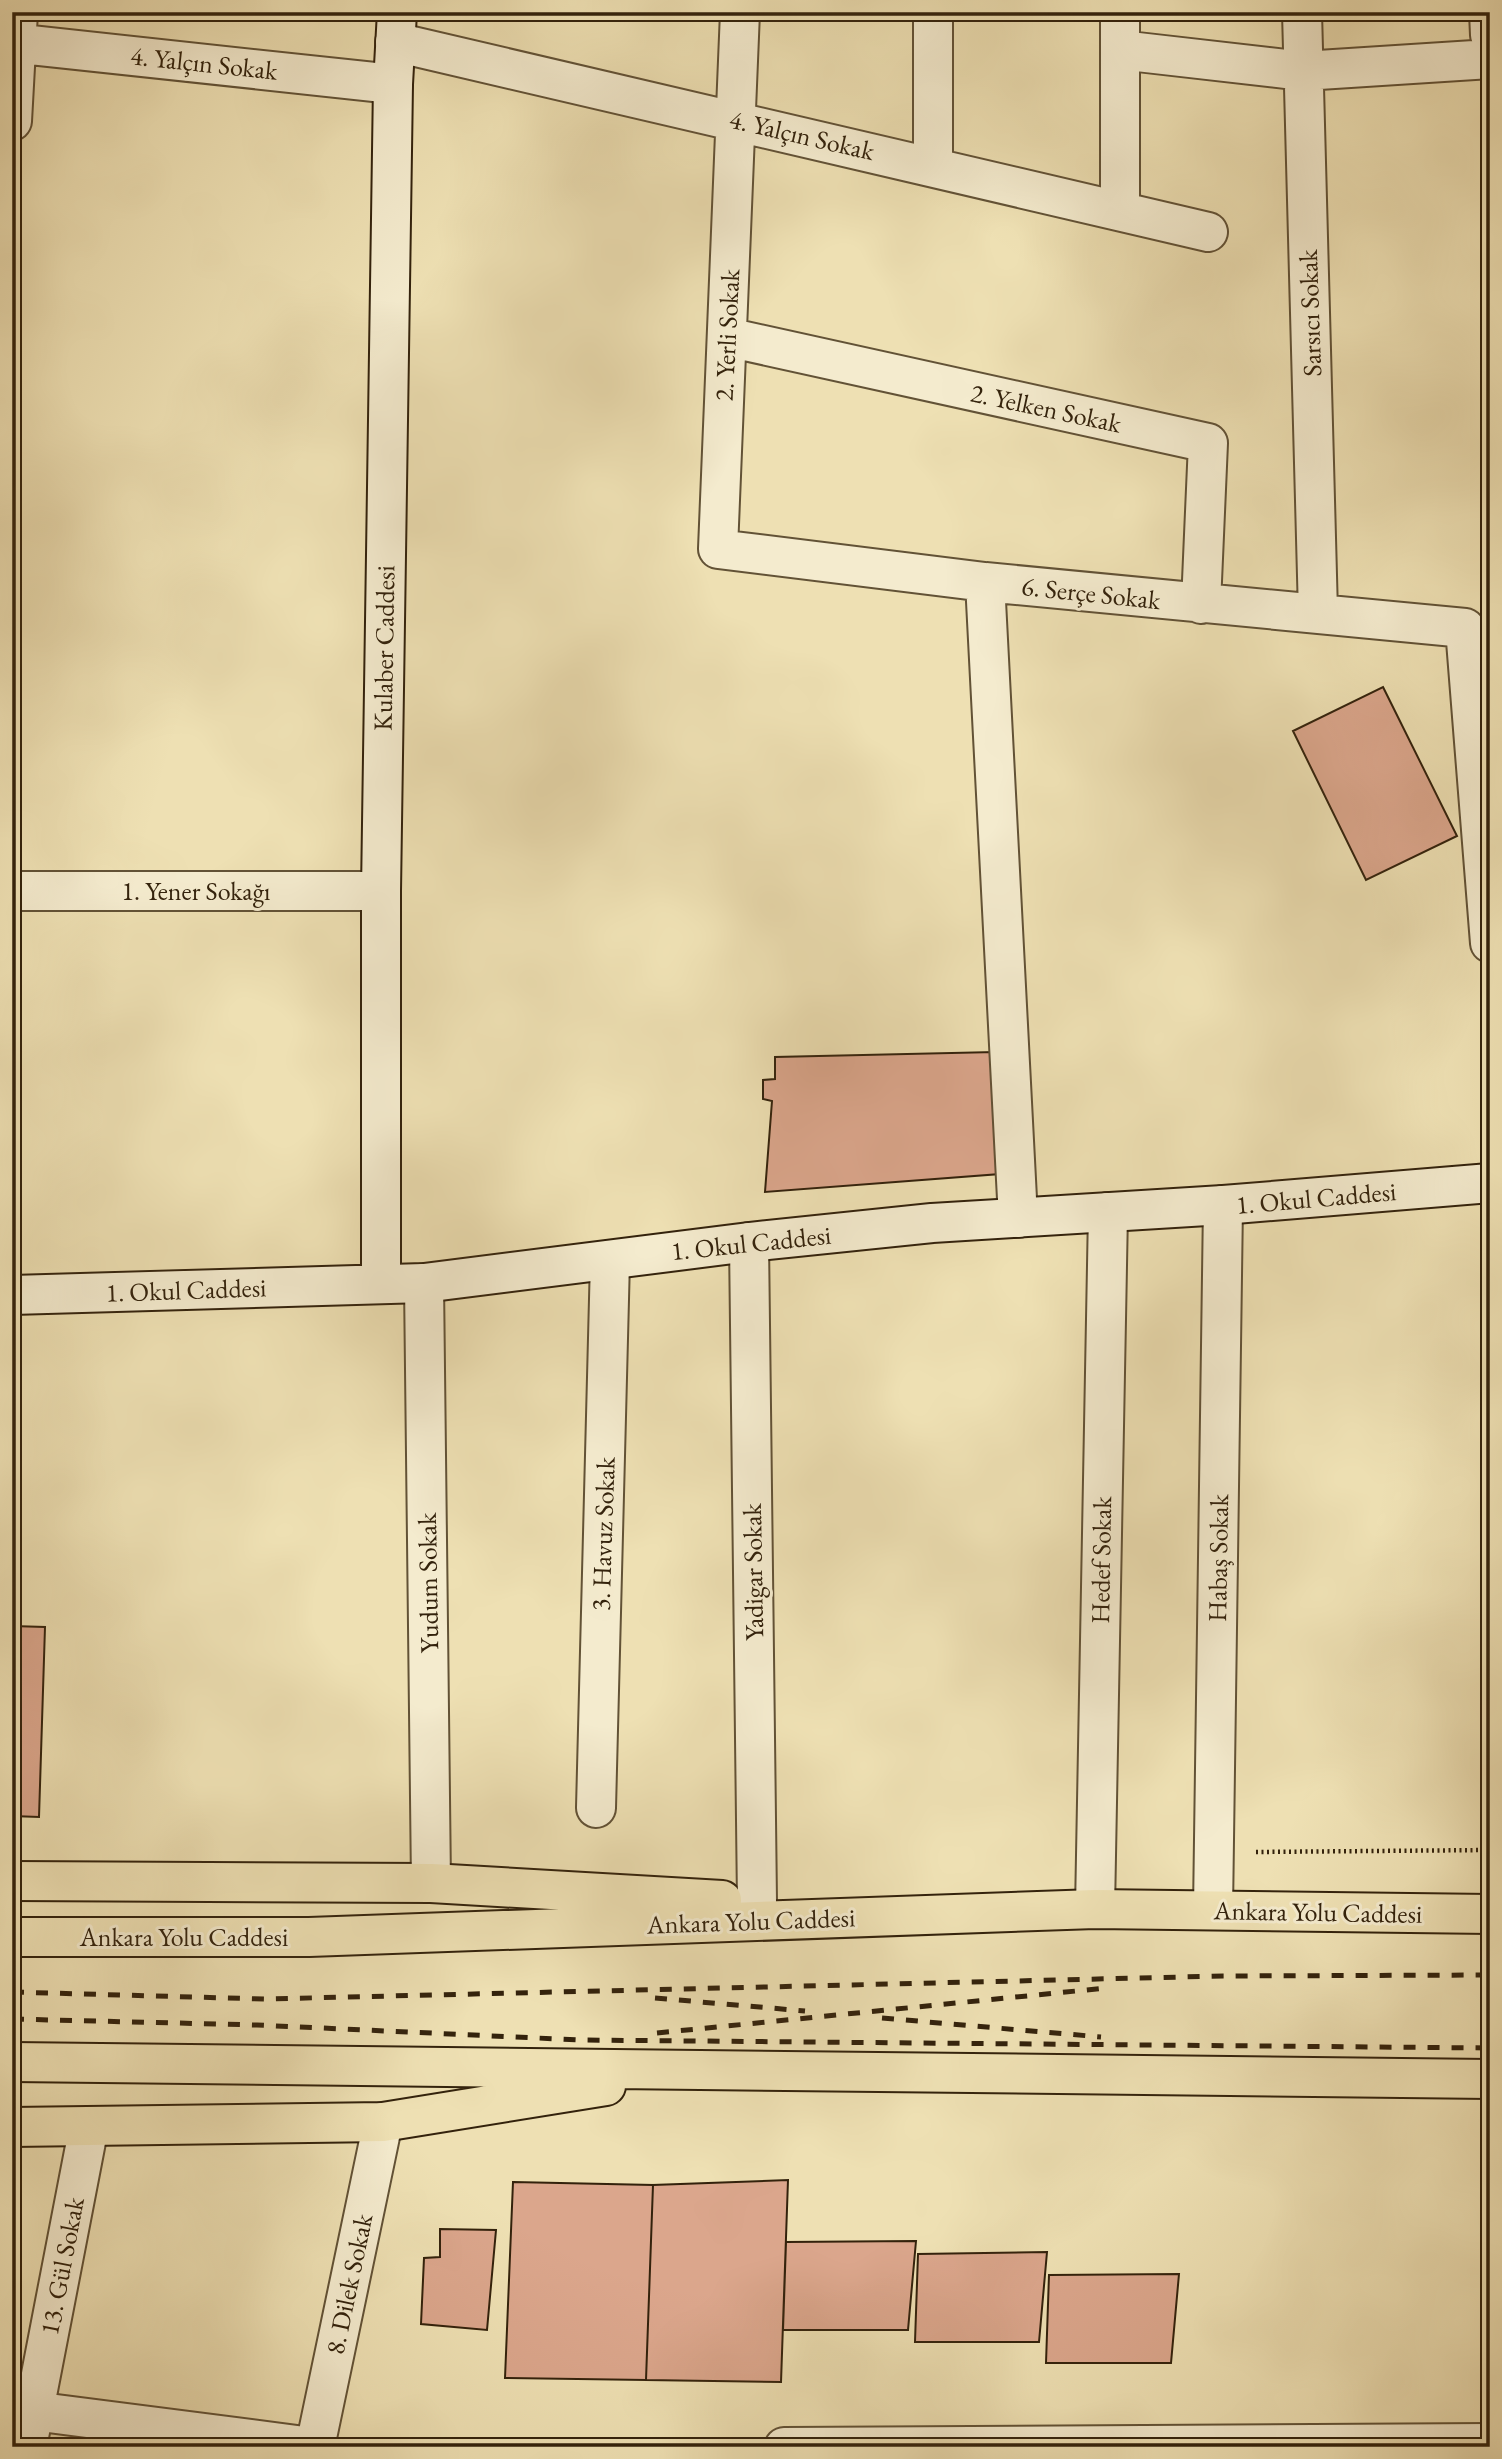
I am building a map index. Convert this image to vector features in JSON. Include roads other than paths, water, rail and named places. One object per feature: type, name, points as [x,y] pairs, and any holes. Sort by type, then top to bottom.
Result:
[{"type":"highway","points":[[12,1881],[431,1883],[757,1902],[1095,1909]]},
{"type":"highway","name":"Ankara Yolu Caddesi","points":[[12,1937],[309,1937],[1095,1909],[1490,1914]]},
{"type":"highway","points":[[12,2062],[1490,2079]]},
{"type":"highway","points":[[12,2127],[383,2122],[704,2069]]},
{"type":"street","name":"2. Yerli Sokak","points":[[718,550],[740,12]]},
{"type":"street","points":[[933,12],[933,166]]},
{"type":"street","points":[[1120,12],[1120,211]]},
{"type":"street","name":"Sarsıcı Sokak","points":[[1302,12],[1318,613]]},
{"type":"street","points":[[1489,12],[1490,36]]},
{"type":"street","name":"4. Yalçın Sokak","points":[[396,27],[737,120],[1208,232]]},
{"type":"street","name":"Kulaber Caddesi","points":[[381,1284],[381,891],[396,27]]},
{"type":"street","name":"4. Yalçın Sokak","points":[[15,33],[393,83]]},
{"type":"street","points":[[12,121],[15,33]]},
{"type":"street","points":[[1120,50],[1303,71],[1490,59]]},
{"type":"street","name":"2. Yelken Sokak","points":[[727,337],[1208,443],[1201,604]]},
{"type":"street","name":"6. Serçe Sokak","points":[[718,550],[985,582],[1201,604],[1318,613],[1478,619]]},
{"type":"street","points":[[985,582],[1018,1218]]},
{"type":"street","points":[[1478,619],[1490,943]]},
{"type":"street","name":"1. Yener Sokağı","points":[[12,891],[381,891]]},
{"type":"street","name":"1. Okul Caddesi","points":[[12,1295],[424,1283],[749,1242],[1018,1218],[1223,1205],[1490,1183]]},
{"type":"street","name":"Habaş Sokak","points":[[1213,1910],[1223,1205]]},
{"type":"street","name":"Hedef Sokak","points":[[1095,1909],[1108,1212]]},
{"type":"street","name":"Yadigar Sokak","points":[[749,1242],[757,1902]]},
{"type":"street","name":"3. Havuz Sokak","points":[[596,1808],[610,1259]]},
{"type":"street","name":"Yudum Sokak","points":[[424,1283],[431,1883]]},
{"type":"street","name":"8. Dilek Sokak","points":[[314,2447],[383,2122]]},
{"type":"street","name":"13. Gül Sokak","points":[[30,2429],[89,2126]]},
{"type":"street","points":[[30,2429],[314,2447]]},
{"type":"street","points":[[784,2447],[1490,2443]]},
{"type":"railway","points":[[12,1992],[265,1999],[1223,1976],[1490,1975]]},
{"type":"railway","points":[[657,2033],[1106,1988]]},
{"type":"railway","points":[[655,1998],[805,2011]]},
{"type":"railway","points":[[882,2018],[1101,2037]]},
{"type":"railway","points":[[12,2019],[257,2025],[580,2040],[1490,2048]]}]
